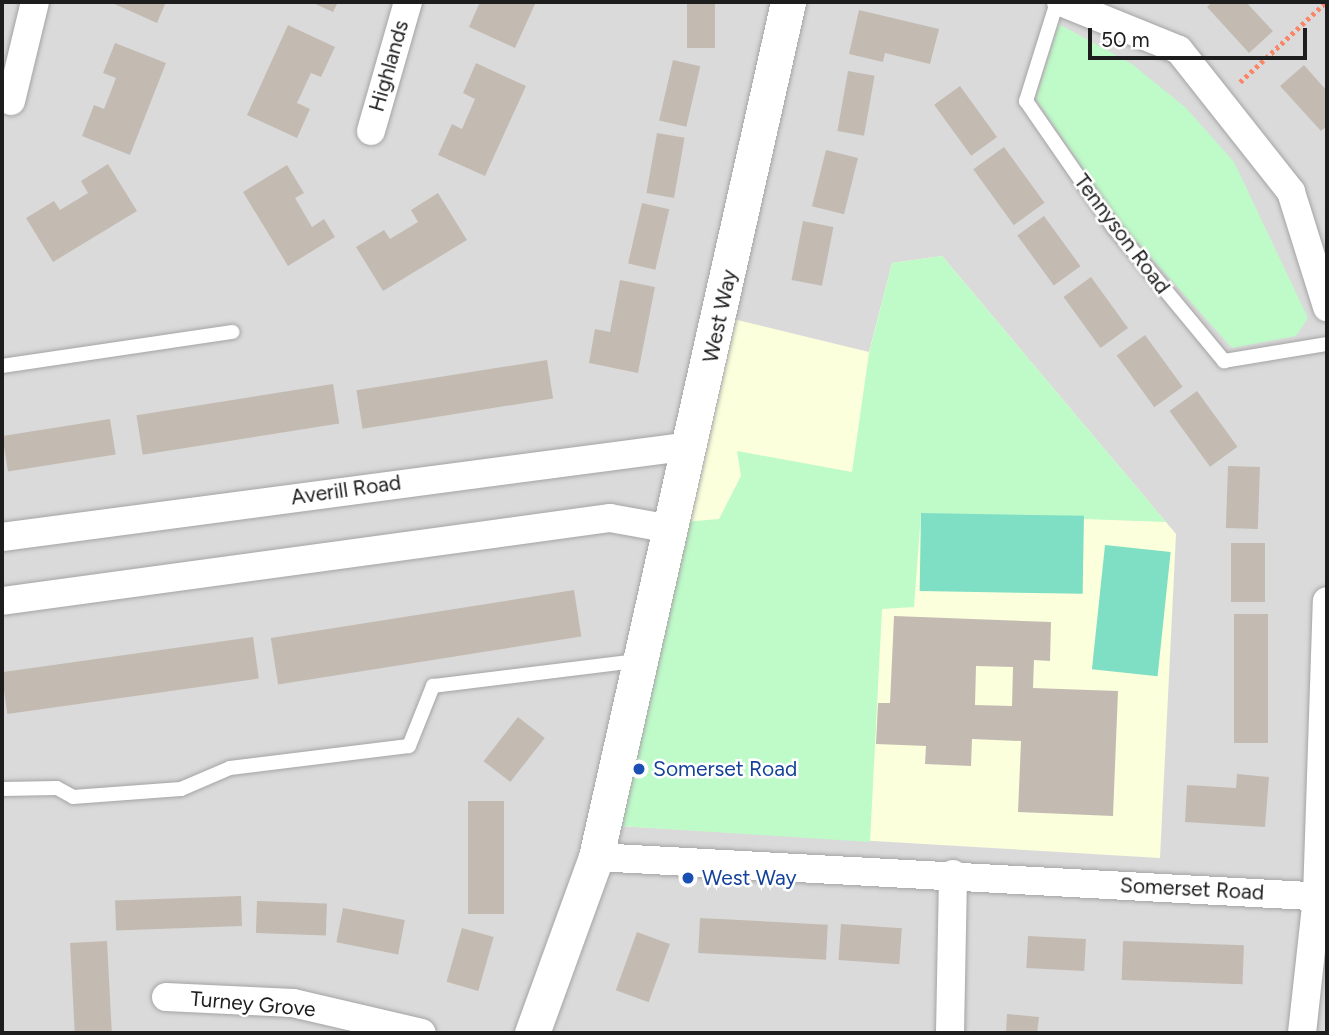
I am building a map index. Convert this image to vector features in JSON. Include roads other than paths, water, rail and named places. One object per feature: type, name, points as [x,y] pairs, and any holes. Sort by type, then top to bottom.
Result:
[{"type":"street","points":[[11,102],[36,2]]},
{"type":"street","name":"Highlands","points":[[371,131],[408,2]]},
{"type":"street","name":"West Way","points":[[532,1033],[596,857],[788,2]]},
{"type":"street","name":"Tennyson Road","points":[[1059,2],[1179,51],[1221,100],[1291,192],[1327,307]]},
{"type":"street","name":"Averill Road","points":[[2,537],[690,446]]},
{"type":"street","points":[[2,601],[610,519],[671,529]]},
{"type":"street","points":[[1302,1033],[1322,897],[1327,601]]},
{"type":"street","name":"Somerset Road","points":[[596,857],[953,874],[1322,897]]},
{"type":"street","points":[[950,1033],[953,874]]},
{"type":"street","name":"Turney Grove","points":[[166,998],[293,1003],[422,1033]]},
{"type":"lane","name":"Tennyson Road","points":[[1059,2],[1026,101],[1114,228],[1224,361],[1327,344]]},
{"type":"lane","points":[[2,366],[233,332]]},
{"type":"lane","points":[[2,789],[57,788],[73,797],[181,789],[230,768],[409,746],[433,686],[638,661]]},
{"type":"place","name":"Somerset Road","points":[[639,769]]},
{"type":"place","name":"West Way","points":[[688,878]]}]
